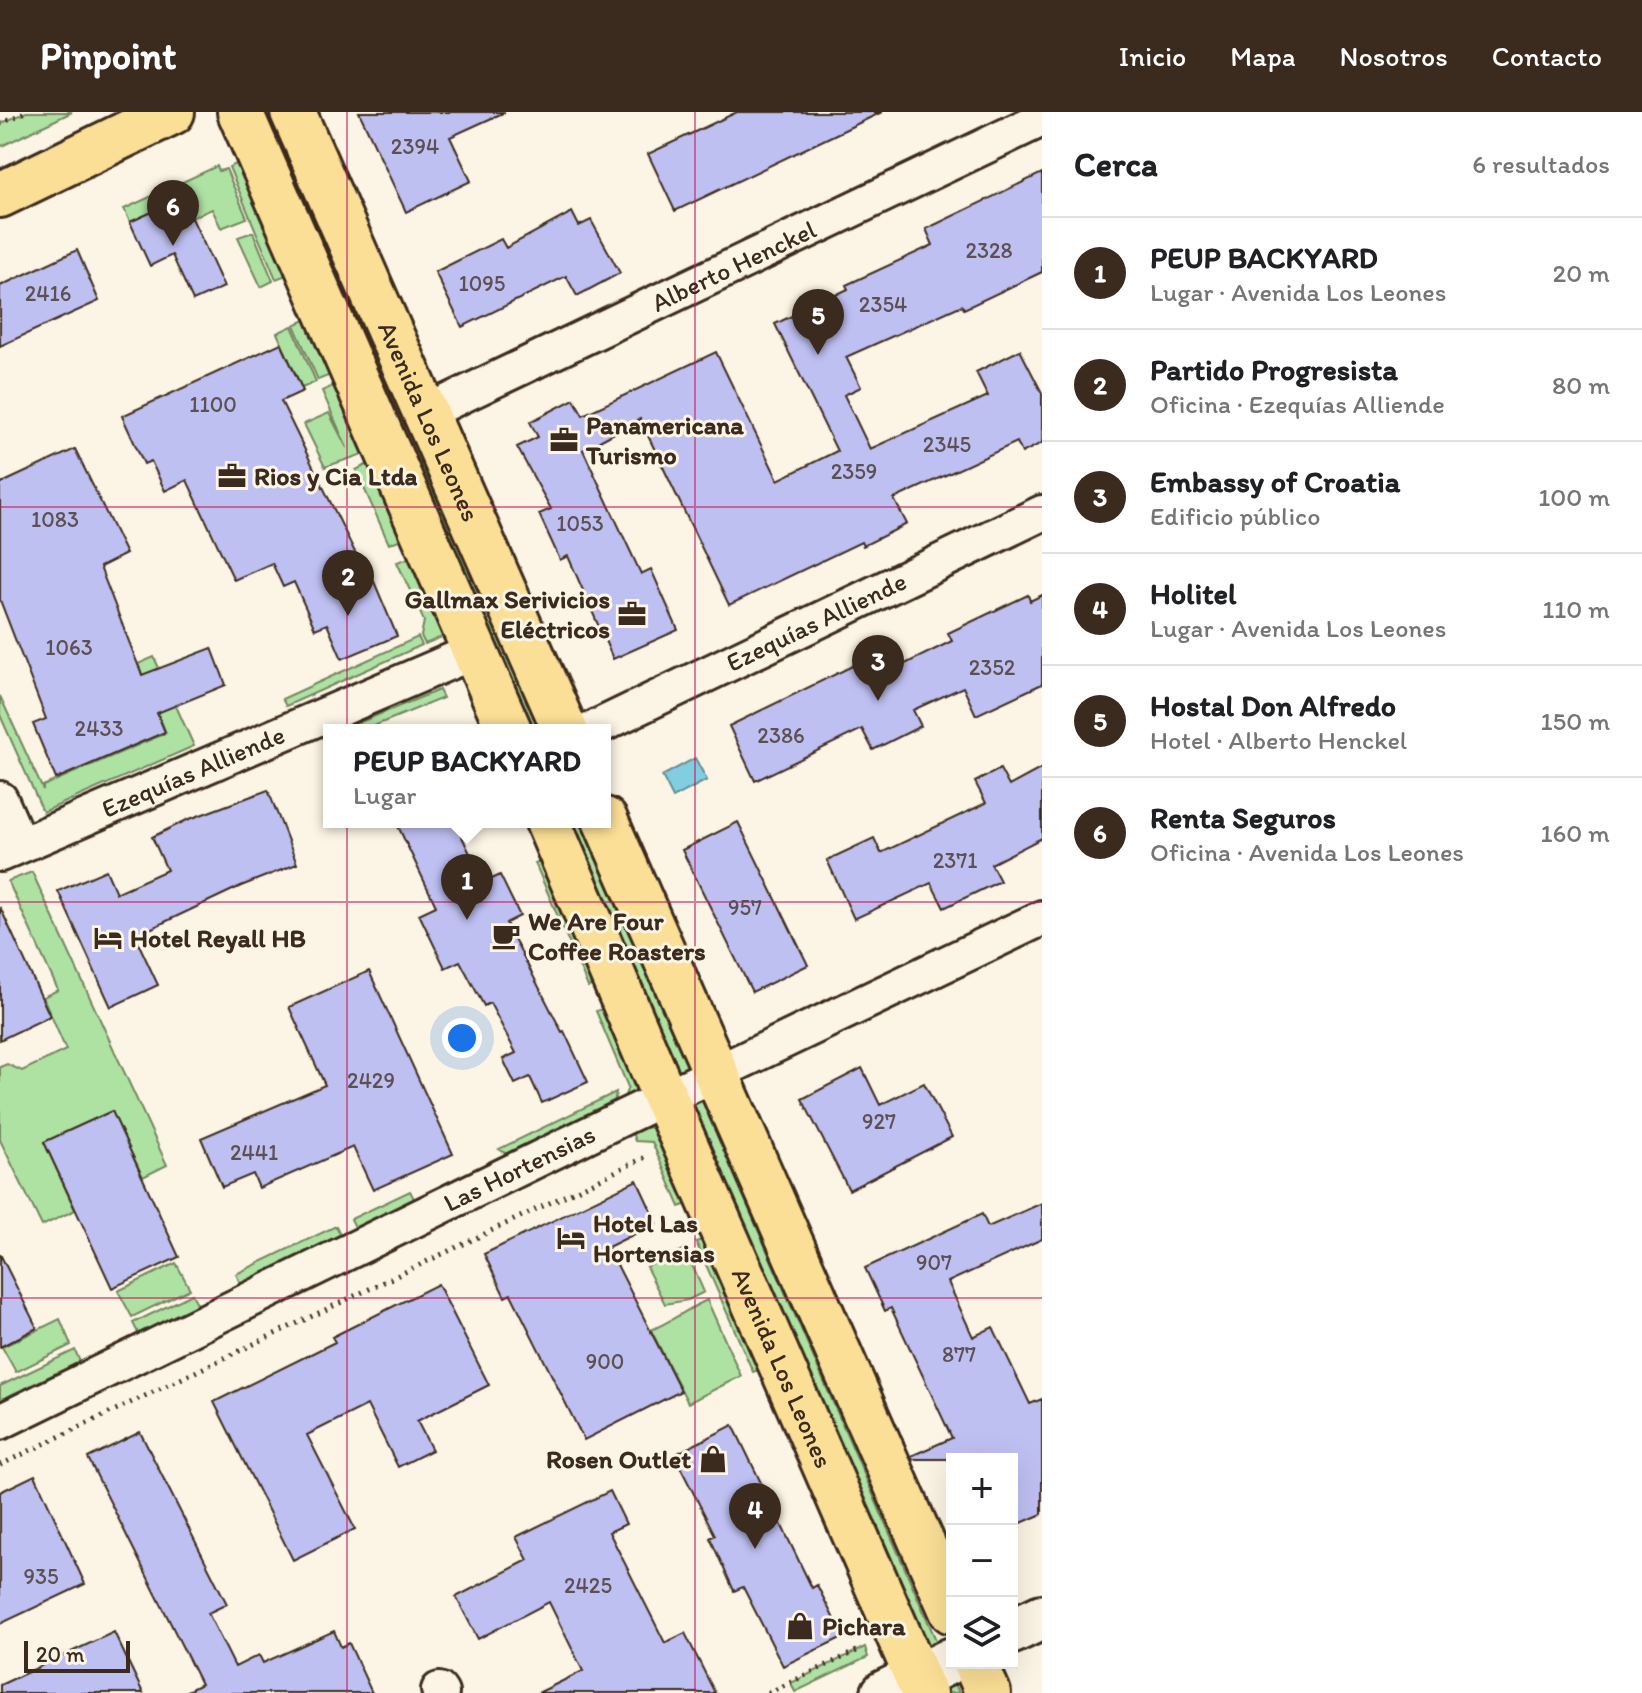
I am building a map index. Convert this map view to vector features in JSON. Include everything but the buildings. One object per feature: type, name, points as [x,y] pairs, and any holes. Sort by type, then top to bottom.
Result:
[{"type":"main road","points":[[0,195],[172,112]]},
{"type":"main road","name":"Avenida Los Leones","points":[[240,112],[506,724]]},
{"type":"main road","name":"Avenida Los Leones","points":[[293,112],[562,724]]},
{"type":"main road","name":"Avenida Los Leones","points":[[551,828],[919,1681]]},
{"type":"main road","points":[[609,828],[946,1597]]},
{"type":"main road","points":[[978,1669],[988,1693]]},
{"type":"street","name":"Alberto Henckel","points":[[425,413],[1042,119]]},
{"type":"street","name":"Ezequías Alliende","points":[[603,724],[1042,513]]},
{"type":"street","name":"Ezequías Alliende","points":[[10,849],[475,651]]},
{"type":"street","points":[[0,799],[10,849]]},
{"type":"street","name":"Las Hortensias","points":[[0,1422],[1042,918]]},
{"type":"street","points":[[1018,1628],[1042,1617]]},
{"type":"path","points":[[0,124],[25,112]]},
{"type":"path","points":[[0,1465],[656,1152]]},
{"type":"green space","points":[[26,112],[72,112],[0,147],[0,124]]},
{"type":"green space","points":[[289,144],[538,724],[525,724],[278,150]]},
{"type":"green space","points":[[241,162],[289,274],[276,279],[229,167]]},
{"type":"green space","points":[[217,166],[219,171],[226,169],[247,218],[221,228],[212,209],[174,225],[165,206],[130,222],[124,209]]},
{"type":"green space","points":[[253,232],[273,281],[261,287],[238,237]]},
{"type":"green space","points":[[309,318],[333,374],[318,380],[294,325]]},
{"type":"green space","points":[[292,326],[316,382],[302,388],[277,333]]},
{"type":"green space","points":[[337,384],[366,453],[325,467],[304,424],[329,413],[347,448],[322,391]]},
{"type":"green space","points":[[370,463],[404,538],[389,544],[356,470]]},
{"type":"green space","points":[[412,557],[447,635],[425,644],[421,636],[424,621],[397,562]]},
{"type":"green space","points":[[418,637],[422,645],[286,706],[282,699]]},
{"type":"green space","points":[[154,657],[194,746],[43,812],[0,715],[0,696],[43,790],[43,786],[166,733],[138,664]]},
{"type":"green space","points":[[439,690],[443,698],[379,724],[356,724]]},
{"type":"green space","points":[[571,828],[584,828],[959,1693],[943,1693]]},
{"type":"green space","points":[[546,858],[601,983],[588,987],[535,863]]},
{"type":"green space","points":[[32,872],[167,1165],[143,1177],[111,1111],[44,1142],[75,1210],[42,1226],[0,1140],[0,1067],[7,1064],[22,1071],[66,1050],[43,997],[58,990],[8,881]]},
{"type":"green space","points":[[611,1006],[641,1072],[639,1098],[621,1106],[628,1087],[596,1011]]},
{"type":"green space","points":[[616,1092],[613,1110],[513,1158],[499,1149]]},
{"type":"green space","points":[[646,1127],[658,1129],[696,1200],[680,1207],[652,1142],[635,1141],[632,1132]]},
{"type":"green space","points":[[410,1191],[417,1204],[358,1233],[351,1219]]},
{"type":"green space","points":[[336,1226],[342,1238],[242,1287],[236,1274]]},
{"type":"green space","points":[[712,1236],[769,1366],[753,1372],[696,1242]]},
{"type":"green space","points":[[685,1249],[704,1292],[688,1300],[665,1304],[646,1267]]},
{"type":"green space","points":[[176,1263],[190,1289],[132,1317],[118,1291]]},
{"type":"green space","points":[[192,1294],[199,1307],[139,1335],[133,1323]]},
{"type":"green space","points":[[707,1300],[741,1376],[688,1403],[651,1330]]},
{"type":"green space","points":[[60,1319],[71,1345],[16,1372],[2,1347]]},
{"type":"green space","points":[[75,1350],[80,1362],[0,1400],[0,1386]]},
{"type":"green space","points":[[865,1647],[868,1657],[795,1692],[791,1683]]},
{"type":"water","points":[[695,758],[707,780],[673,798],[662,776]]},
{"type":"place","name":"Renta Seguros","points":[[173,246]]},
{"type":"place","name":"Hostal Don Alfredo","points":[[818,355]]},
{"type":"place","name":"Panamericana Turismo","points":[[564,440]]},
{"type":"place","name":"Rios y Cia Ltda","points":[[232,476]]},
{"type":"place","name":"Gallmax Serivicios Eléctricos","points":[[632,614]]},
{"type":"place","name":"Partido Progresista","points":[[348,616]]},
{"type":"place","name":"Embassy of Croatia","points":[[878,701]]},
{"type":"place","name":"PEUP BACKYARD","points":[[467,920]]},
{"type":"place","name":"We Are Four Coffee Roasters","points":[[506,936]]},
{"type":"place","name":"Hotel Reyall HB","points":[[108,938]]},
{"type":"place","name":"Hotel Las Hortensias","points":[[571,1238]]},
{"type":"place","name":"Rosen Outlet","points":[[713,1459]]},
{"type":"place","name":"Holitel","points":[[755,1549]]},
{"type":"place","name":"Pichara","points":[[800,1626]]}]
